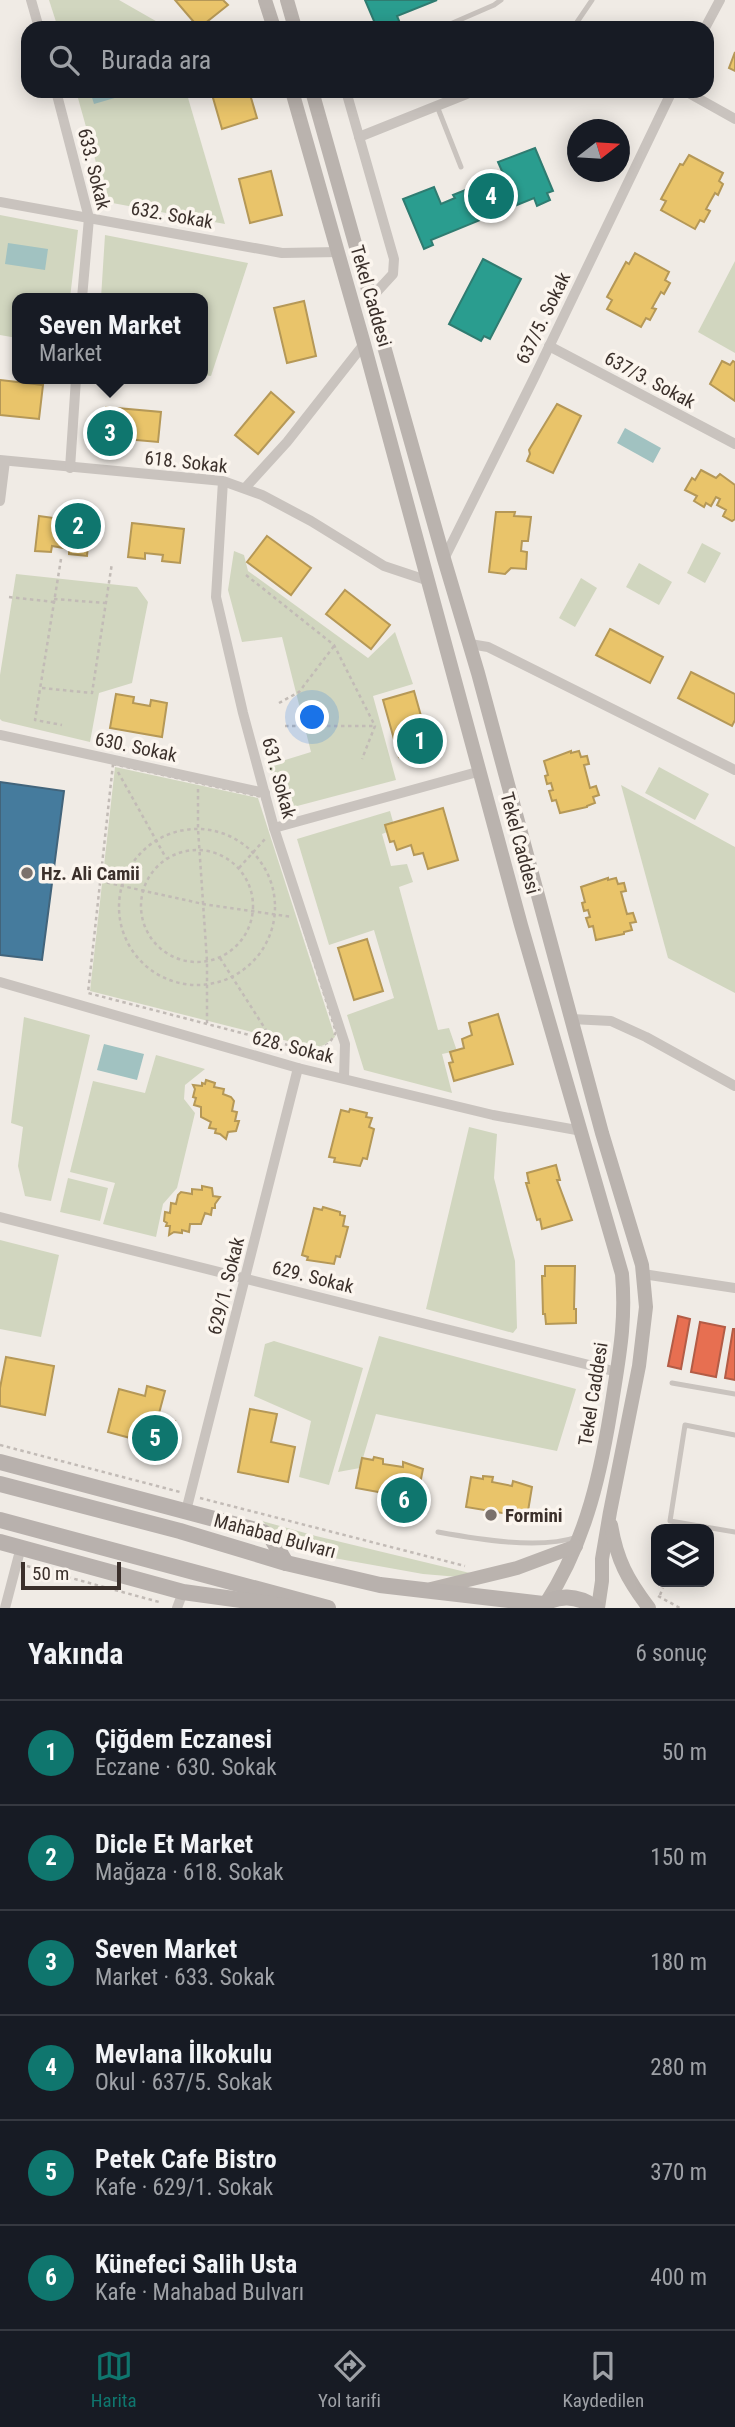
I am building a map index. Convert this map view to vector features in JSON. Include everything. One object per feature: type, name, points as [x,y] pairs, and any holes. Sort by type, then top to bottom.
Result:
[{"type":"main road","points":[[265,0],[272,21]]},
{"type":"main road","points":[[287,0],[293,21]]},
{"type":"main road","name":"Tekel Caddesi","points":[[294,98],[339,252],[521,925],[622,1274],[625,1311],[597,1481],[578,1541],[543,1605]]},
{"type":"main road","points":[[314,98],[470,644],[643,1274],[646,1307],[639,1366],[610,1512],[597,1608]]},
{"type":"main road","points":[[0,1462],[188,1503],[263,1532],[272,1539],[286,1563]]},
{"type":"main road","name":"Mahabad Bulvarı","points":[[0,1484],[180,1531],[286,1563],[380,1585],[543,1605],[565,1597],[577,1598],[597,1608]]},
{"type":"main road","points":[[610,1512],[615,1548],[624,1573],[649,1608]]},
{"type":"main road","points":[[0,1520],[328,1608]]},
{"type":"main road","points":[[426,1590],[517,1568],[578,1541]]},
{"type":"main road","points":[[0,1542],[19,1555],[179,1602],[300,1608]]},
{"type":"street","points":[[31,0],[37,21]]},
{"type":"street","points":[[709,21],[720,0]]},
{"type":"street","name":"633. Sokak","points":[[58,98],[89,218],[82,293]]},
{"type":"street","points":[[348,98],[394,259],[393,275],[371,298]]},
{"type":"street","points":[[359,137],[456,98]]},
{"type":"street","name":"637/5. Sokak","points":[[444,559],[669,98]]},
{"type":"street","points":[[698,98],[735,119]]},
{"type":"street","name":"632. Sokak","points":[[0,202],[282,253],[339,252]]},
{"type":"street","points":[[245,488],[287,442],[364,344]]},
{"type":"street","name":"637/3. Sokak","points":[[549,346],[735,444]]},
{"type":"street","points":[[70,468],[76,384]]},
{"type":"street","points":[[0,501],[2,460]]},
{"type":"street","name":"618. Sokak","points":[[2,460],[223,481],[245,488],[311,521],[384,566],[429,581]]},
{"type":"street","name":"631. Sokak","points":[[223,481],[216,597],[273,830],[345,1044],[344,1077]]},
{"type":"street","points":[[470,644],[488,646],[735,770]]},
{"type":"street","name":"630. Sokak","points":[[0,735],[110,762],[265,793]]},
{"type":"street","points":[[273,830],[481,771]]},
{"type":"street","name":"628. Sokak","points":[[0,982],[298,1068],[493,1115],[582,1131]]},
{"type":"street","points":[[571,1019],[611,1021],[735,1086]]},
{"type":"street","name":"629/1. Sokak","points":[[188,1503],[298,1068]]},
{"type":"street","name":"629. Sokak","points":[[0,1217],[617,1372]]},
{"type":"street","points":[[643,1274],[735,1288]]},
{"type":"street","points":[[5,1608],[19,1555]]},
{"type":"lane","points":[[458,21],[501,0]]},
{"type":"lane","points":[[578,21],[592,0]]},
{"type":"lane","points":[[437,106],[461,167]]},
{"type":"lane","points":[[671,1383],[735,1394]]},
{"type":"lane","points":[[735,1435],[685,1425],[670,1521],[735,1532]]},
{"type":"lane","points":[[438,1532],[512,1542],[578,1541]]},
{"type":"path","points":[[61,559],[35,720],[62,725]]},
{"type":"path","points":[[41,688],[92,693],[112,562]]},
{"type":"path","points":[[246,575],[334,645],[375,726],[362,759]]},
{"type":"path","points":[[9,597],[105,603]]},
{"type":"path","points":[[279,702],[299,692],[334,645]]},
{"type":"path","points":[[285,726],[375,726]]},
{"type":"path","points":[[110,762],[262,797],[336,1032],[331,1043],[320,1050],[307,1049],[88,993],[110,762]]},
{"type":"path","points":[[110,762],[166,859]]},
{"type":"path","points":[[198,782],[198,829],[207,961],[206,1024]]},
{"type":"path","points":[[184,829],[210,829],[234,838],[253,852],[269,875],[275,900],[273,926],[263,949],[246,969],[224,981],[198,986],[172,982],[149,970],[131,950],[121,926],[118,900],[125,875],[139,853],[155,841],[184,829]]},
{"type":"path","points":[[239,868],[273,830]]},
{"type":"path","points":[[200,849],[220,854],[239,868],[247,879],[253,897],[253,913],[247,933],[235,948],[220,958],[183,961],[166,953],[153,941],[144,924],[141,906],[143,890],[152,871],[166,859],[183,851],[200,849]]},
{"type":"path","points":[[100,881],[202,904],[302,918]]},
{"type":"path","points":[[220,958],[275,1041],[285,1064]]},
{"type":"path","points":[[0,1445],[188,1503],[468,1567]]},
{"type":"path","points":[[19,1555],[179,1602]]},
{"type":"path","points":[[651,1591],[680,1608]]},
{"type":"green space","points":[[49,0],[119,0],[156,21],[56,21]]},
{"type":"green space","points":[[78,98],[188,98],[225,224],[107,202]]},
{"type":"green space","points":[[0,215],[78,230],[71,293],[12,293],[12,337],[0,335]]},
{"type":"green space","points":[[105,235],[248,263],[211,376],[208,376],[208,293],[101,293]]},
{"type":"green space","points":[[735,261],[735,353],[698,332]]},
{"type":"green space","points":[[702,543],[721,553],[705,583],[687,573]]},
{"type":"green space","points":[[234,551],[244,555],[248,571],[368,658],[395,632],[413,684],[373,696],[396,780],[282,810],[269,765],[311,752],[282,637],[242,642],[228,590]]},
{"type":"green space","points":[[639,563],[672,582],[659,605],[626,587]]},
{"type":"green space","points":[[16,574],[137,587],[148,602],[132,683],[99,693],[90,742],[0,719],[0,675]]},
{"type":"green space","points":[[581,578],[597,588],[575,627],[559,618]]},
{"type":"green space","points":[[115,767],[258,798],[335,1037],[315,1048],[90,991]]},
{"type":"green space","points":[[659,767],[709,794],[695,820],[645,793]]},
{"type":"green space","points":[[621,785],[735,847],[735,993],[668,958]]},
{"type":"green space","points":[[390,811],[395,829],[382,834],[391,866],[407,864],[413,882],[399,887],[438,1030],[449,1028],[457,1051],[442,1054],[452,1093],[364,1070],[347,1015],[394,998],[374,930],[329,945],[297,839]]},
{"type":"green space","points":[[24,1017],[90,1035],[51,1201],[25,1196],[18,1166],[23,1127],[11,1123]]},
{"type":"green space","points":[[156,1055],[205,1069],[185,1085],[184,1099],[195,1113],[177,1188],[163,1204],[156,1237],[103,1224],[115,1183],[70,1172],[93,1081],[145,1093]]},
{"type":"green space","points":[[469,1127],[497,1134],[494,1178],[515,1261],[517,1328],[513,1333],[426,1309]]},
{"type":"green space","points":[[68,1178],[108,1188],[100,1221],[60,1212]]},
{"type":"green space","points":[[0,1240],[59,1255],[41,1337],[0,1329]]},
{"type":"green space","points":[[379,1336],[576,1389],[557,1451],[376,1414],[360,1468],[338,1472]]},
{"type":"green space","points":[[274,1341],[363,1368],[329,1485],[299,1477],[311,1421],[254,1396],[265,1344]]},
{"type":"green space","points":[[262,1521],[474,1574],[459,1577],[423,1574],[317,1555],[290,1547]]},
{"type":"water","points":[[92,98],[115,98],[94,104]]},
{"type":"water","points":[[8,243],[48,249],[45,270],[5,264]]},
{"type":"water","points":[[625,428],[661,448],[653,463],[617,443]]},
{"type":"water","points":[[104,1044],[144,1054],[137,1080],[97,1070]]},
{"type":"building: Konut","points":[[175,0],[223,0],[228,5],[208,21],[193,21]]},
{"type":"building: Konut","points":[[735,52],[735,71],[729,68]]},
{"type":"building: Konut","points":[[213,98],[251,98],[257,118],[222,129]]},
{"type":"building: Konut","points":[[689,155],[723,173],[719,181],[723,184],[718,195],[715,193],[706,209],[710,211],[704,222],[700,220],[695,229],[661,210],[666,201],[661,199],[680,164],[683,165]]},
{"type":"building: Konut","points":[[271,171],[282,215],[250,223],[239,179]]},
{"type":"building: Konut","points":[[635,253],[669,272],[665,280],[670,283],[652,308],[656,309],[650,320],[646,318],[641,327],[607,309],[612,300],[607,297],[626,262],[629,264]]},
{"type":"building: Konut","points":[[304,301],[316,356],[287,363],[274,308]]},
{"type":"building: Konut","points":[[722,361],[730,365],[735,362],[735,401],[710,384]]},
{"type":"building: Konut","points":[[0,380],[12,381],[12,384],[43,385],[39,419],[0,415]]},
{"type":"building: Konut","points":[[271,392],[294,412],[258,454],[235,435]]},
{"type":"building: Konut","points":[[557,404],[581,416],[553,473],[527,461],[529,450]]},
{"type":"building: Konut","points":[[106,407],[161,412],[158,442],[103,437]]},
{"type":"building: Konut","points":[[701,470],[716,478],[720,474],[735,485],[735,519],[732,521],[723,516],[726,510],[717,505],[720,499],[716,497],[711,506],[706,503],[704,507],[694,501],[697,496],[685,490]]},
{"type":"building: Konut","points":[[496,512],[515,512],[514,516],[531,517],[528,541],[522,541],[521,551],[527,552],[526,569],[511,568],[505,574],[489,572]]},
{"type":"building: Konut","points":[[39,516],[90,523],[87,556],[69,554],[69,549],[52,546],[51,552],[35,551]]},
{"type":"building: Konut","points":[[132,523],[184,529],[180,563],[162,561],[163,555],[145,553],[145,559],[128,557]]},
{"type":"building: Konut","points":[[267,536],[311,568],[291,595],[247,562]]},
{"type":"building: Konut","points":[[345,590],[390,625],[371,649],[326,614]]},
{"type":"building: Konut","points":[[610,629],[663,657],[650,683],[596,655]]},
{"type":"building: Konut","points":[[691,672],[735,694],[735,720],[732,726],[678,698]]},
{"type":"building: Konut","points":[[414,691],[430,748],[399,757],[383,700]]},
{"type":"building: Konut","points":[[116,694],[134,697],[133,703],[150,706],[151,700],[167,703],[162,737],[110,728]]},
{"type":"building: Konut","points":[[571,751],[579,751],[581,757],[587,756],[589,764],[584,765],[590,788],[596,786],[599,795],[593,797],[595,803],[587,807],[560,813],[556,800],[552,801],[549,791],[553,790],[551,783],[547,784],[545,776],[548,775],[544,761]]},
{"type":"building: Konut","points":[[443,808],[458,860],[428,869],[423,853],[414,855],[411,845],[397,850],[394,841],[390,842],[385,825]]},
{"type":"building: Konut","points":[[616,878],[618,884],[624,883],[626,891],[621,892],[627,914],[633,913],[636,922],[630,923],[632,930],[624,934],[596,940],[593,926],[589,927],[586,918],[590,917],[588,910],[584,911],[582,903],[585,902],[581,887]]},
{"type":"building: Konut","points":[[367,939],[383,991],[354,1000],[338,948]]},
{"type":"building: Konut","points":[[498,1014],[513,1064],[454,1081],[449,1063],[453,1062],[450,1052],[464,1048],[462,1039],[472,1035],[469,1023]]},
{"type":"building: Konut","points":[[206,1080],[215,1083],[214,1087],[224,1089],[223,1094],[234,1101],[232,1111],[237,1112],[235,1121],[239,1121],[236,1131],[228,1132],[226,1139],[215,1133],[216,1129],[209,1128],[211,1122],[201,1117],[201,1107],[194,1105],[196,1098],[193,1097],[193,1085],[202,1086]]},
{"type":"building: Konut","points":[[350,1109],[367,1113],[366,1117],[372,1118],[369,1127],[374,1129],[367,1159],[363,1158],[360,1166],[334,1162],[335,1158],[329,1157],[341,1110],[349,1112]]},
{"type":"building: Konut","points":[[556,1165],[560,1180],[557,1180],[572,1220],[542,1229],[526,1183],[529,1183],[527,1173]]},
{"type":"building: Konut","points":[[202,1186],[212,1188],[213,1196],[220,1197],[215,1208],[212,1208],[211,1215],[205,1213],[201,1224],[190,1224],[189,1232],[182,1230],[182,1233],[174,1232],[169,1235],[170,1226],[166,1226],[164,1221],[165,1212],[170,1213],[171,1203],[176,1204],[181,1192],[192,1194],[192,1189],[202,1190]]},
{"type":"building: Konut","points":[[323,1207],[345,1216],[343,1226],[348,1227],[340,1257],[336,1256],[334,1264],[307,1260],[308,1257],[302,1255],[314,1208],[322,1210]]},
{"type":"building: Konut","points":[[545,1266],[575,1266],[576,1323],[546,1324],[543,1314],[542,1276],[545,1276]]},
{"type":"building: Konut","points":[[6,1357],[54,1366],[45,1415],[0,1406],[0,1388]]},
{"type":"building: Konut","points":[[147,1386],[165,1391],[158,1417],[175,1421],[167,1448],[108,1432],[119,1389],[145,1396]]},
{"type":"building: Konut","points":[[250,1409],[277,1414],[271,1442],[295,1447],[288,1482],[238,1472]]},
{"type":"building: Konut","points":[[374,1457],[383,1459],[383,1464],[403,1467],[403,1462],[423,1469],[417,1499],[356,1488],[362,1458],[373,1460]]},
{"type":"building: Konut","points":[[483,1476],[493,1477],[492,1482],[512,1486],[513,1481],[532,1487],[527,1517],[466,1507],[471,1477],[483,1479]]},
{"type":"building: Ticaret","points":[[678,1316],[690,1319],[681,1369],[668,1366]]},
{"type":"building: Ticaret","points":[[700,1322],[725,1327],[716,1377],[691,1372]]},
{"type":"building: Ticaret","points":[[735,1329],[735,1380],[725,1378]]},
{"type":"building: Okul","points":[[365,0],[437,0],[397,16],[399,21],[374,21]]},
{"type":"building: Okul","points":[[535,148],[553,191],[547,193],[550,200],[537,206],[534,198],[431,240],[433,245],[424,249],[403,199],[434,187],[441,204],[455,198],[453,195],[500,176],[501,180],[505,178],[498,162]]},
{"type":"building: Okul","points":[[483,259],[521,279],[490,339],[484,336],[481,341],[449,324]]},
{"type":"building: Kamu","name":"Hz. Ali Camii","points":[[0,782],[64,791],[42,960],[0,955]]},
{"type":"place","name":"Mevlana İlkokulu","points":[[491,196]]},
{"type":"place","name":"Seven Market","points":[[110,433]]},
{"type":"place","name":"Dicle Et Market","points":[[78,526]]},
{"type":"place","name":"Çiğdem Eczanesi","points":[[420,741]]},
{"type":"place","name":"Hz. Ali Camii","points":[[27,873]]},
{"type":"place","name":"Petek Cafe Bistro","points":[[155,1438]]},
{"type":"place","name":"Künefeci Salih Usta","points":[[404,1500]]},
{"type":"place","name":"Formini","points":[[491,1515]]}]
